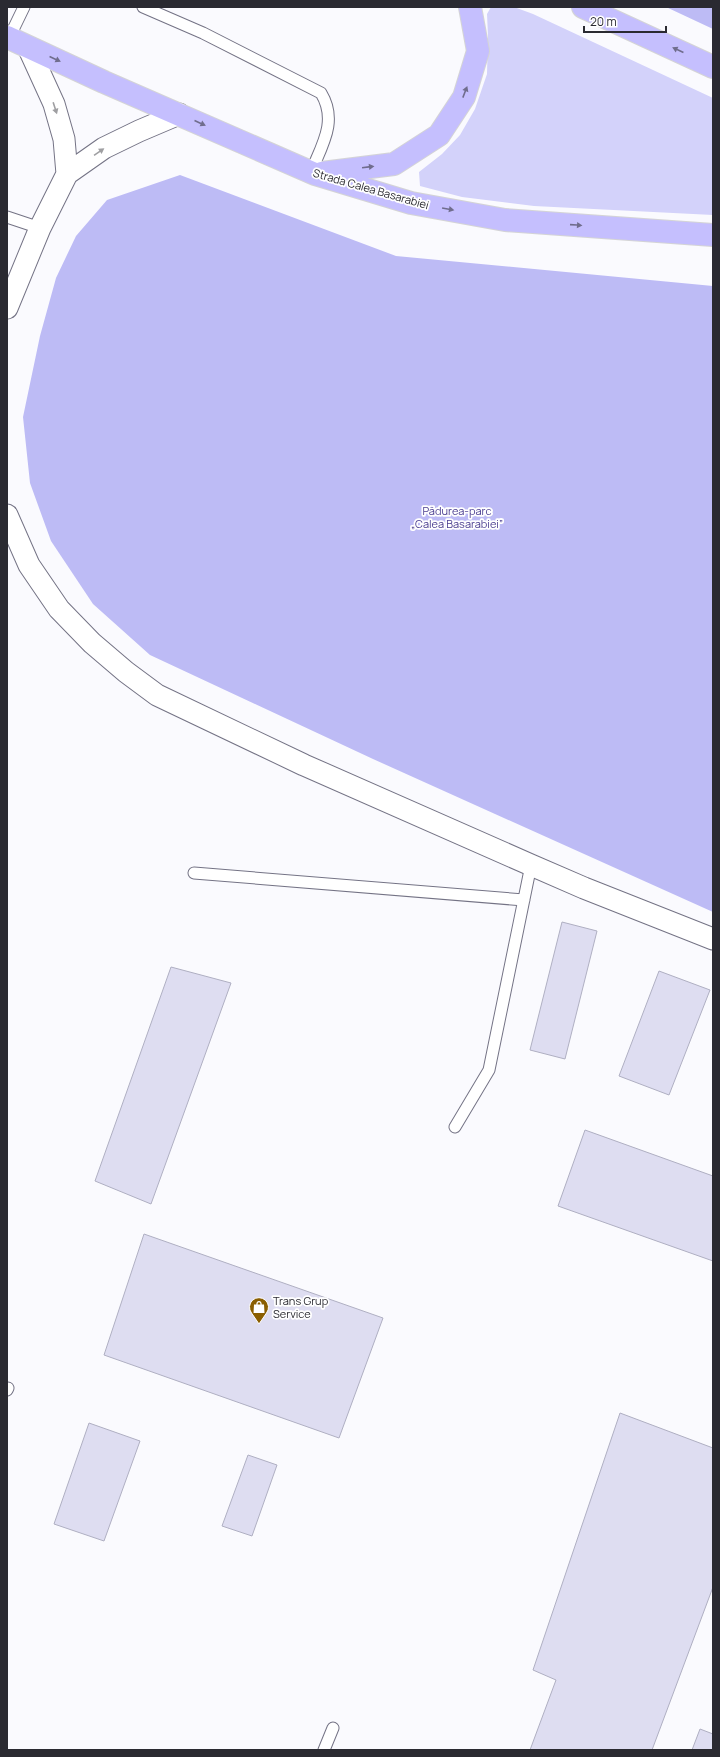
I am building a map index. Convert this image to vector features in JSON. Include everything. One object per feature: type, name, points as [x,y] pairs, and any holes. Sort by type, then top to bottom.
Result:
[{"type":"main road","points":[[313,173],[394,164],[439,135],[464,96],[478,51],[470,7]]},
{"type":"main road","points":[[583,7],[713,67]]},
{"type":"main road","name":"Strada Calea Basarabiei","points":[[15,41],[313,173],[411,203],[505,220],[713,235]]},
{"type":"street","points":[[15,41],[54,104],[64,139],[67,174]]},
{"type":"street","points":[[7,308],[40,228],[67,174],[104,148],[179,114]]},
{"type":"street","points":[[7,515],[29,565],[59,609],[92,643],[126,672],[157,695],[304,765],[531,865],[584,888],[713,939]]},
{"type":"lane","points":[[15,41],[24,7]]},
{"type":"lane","points":[[143,7],[203,33],[321,93],[327,105],[329,124],[313,173]]},
{"type":"lane","points":[[7,217],[40,228]]},
{"type":"lane","points":[[455,1127],[489,1070],[531,865]]},
{"type":"lane","points":[[194,873],[524,900]]},
{"type":"lane","points":[[324,1750],[332,1728]]},
{"type":"shaded area","points":[[491,7],[514,7],[533,14],[713,98],[713,215],[534,206],[462,197],[420,186],[419,172],[442,154],[460,135],[475,109],[487,74],[487,14]]},
{"type":"green space","points":[[666,7],[713,7],[713,29]]},
{"type":"green space","name":"Pădurea-parc „Calea Basarabiei”","points":[[180,175],[396,256],[713,286],[713,912],[373,759],[150,655],[93,604],[51,541],[30,483],[23,417],[40,336],[56,278],[76,236],[107,200]]},
{"type":"building","points":[[562,922],[597,931],[565,1059],[530,1050]]},
{"type":"building","points":[[171,967],[231,983],[151,1204],[95,1181]]},
{"type":"building","points":[[659,971],[710,990],[669,1095],[619,1076]]},
{"type":"building","points":[[585,1130],[713,1176],[713,1261],[558,1206]]},
{"type":"building","points":[[144,1234],[383,1318],[339,1438],[104,1355]]},
{"type":"building","points":[[620,1413],[713,1448],[713,1587],[652,1750],[530,1750],[556,1680],[533,1670]]},
{"type":"building","points":[[89,1423],[140,1441],[104,1541],[54,1524]]},
{"type":"building","points":[[248,1455],[277,1465],[252,1536],[222,1526]]},
{"type":"building","points":[[700,1729],[713,1734],[713,1750],[692,1750]]},
{"type":"place","name":"Trans Grup Service","points":[[259,1324]]}]
